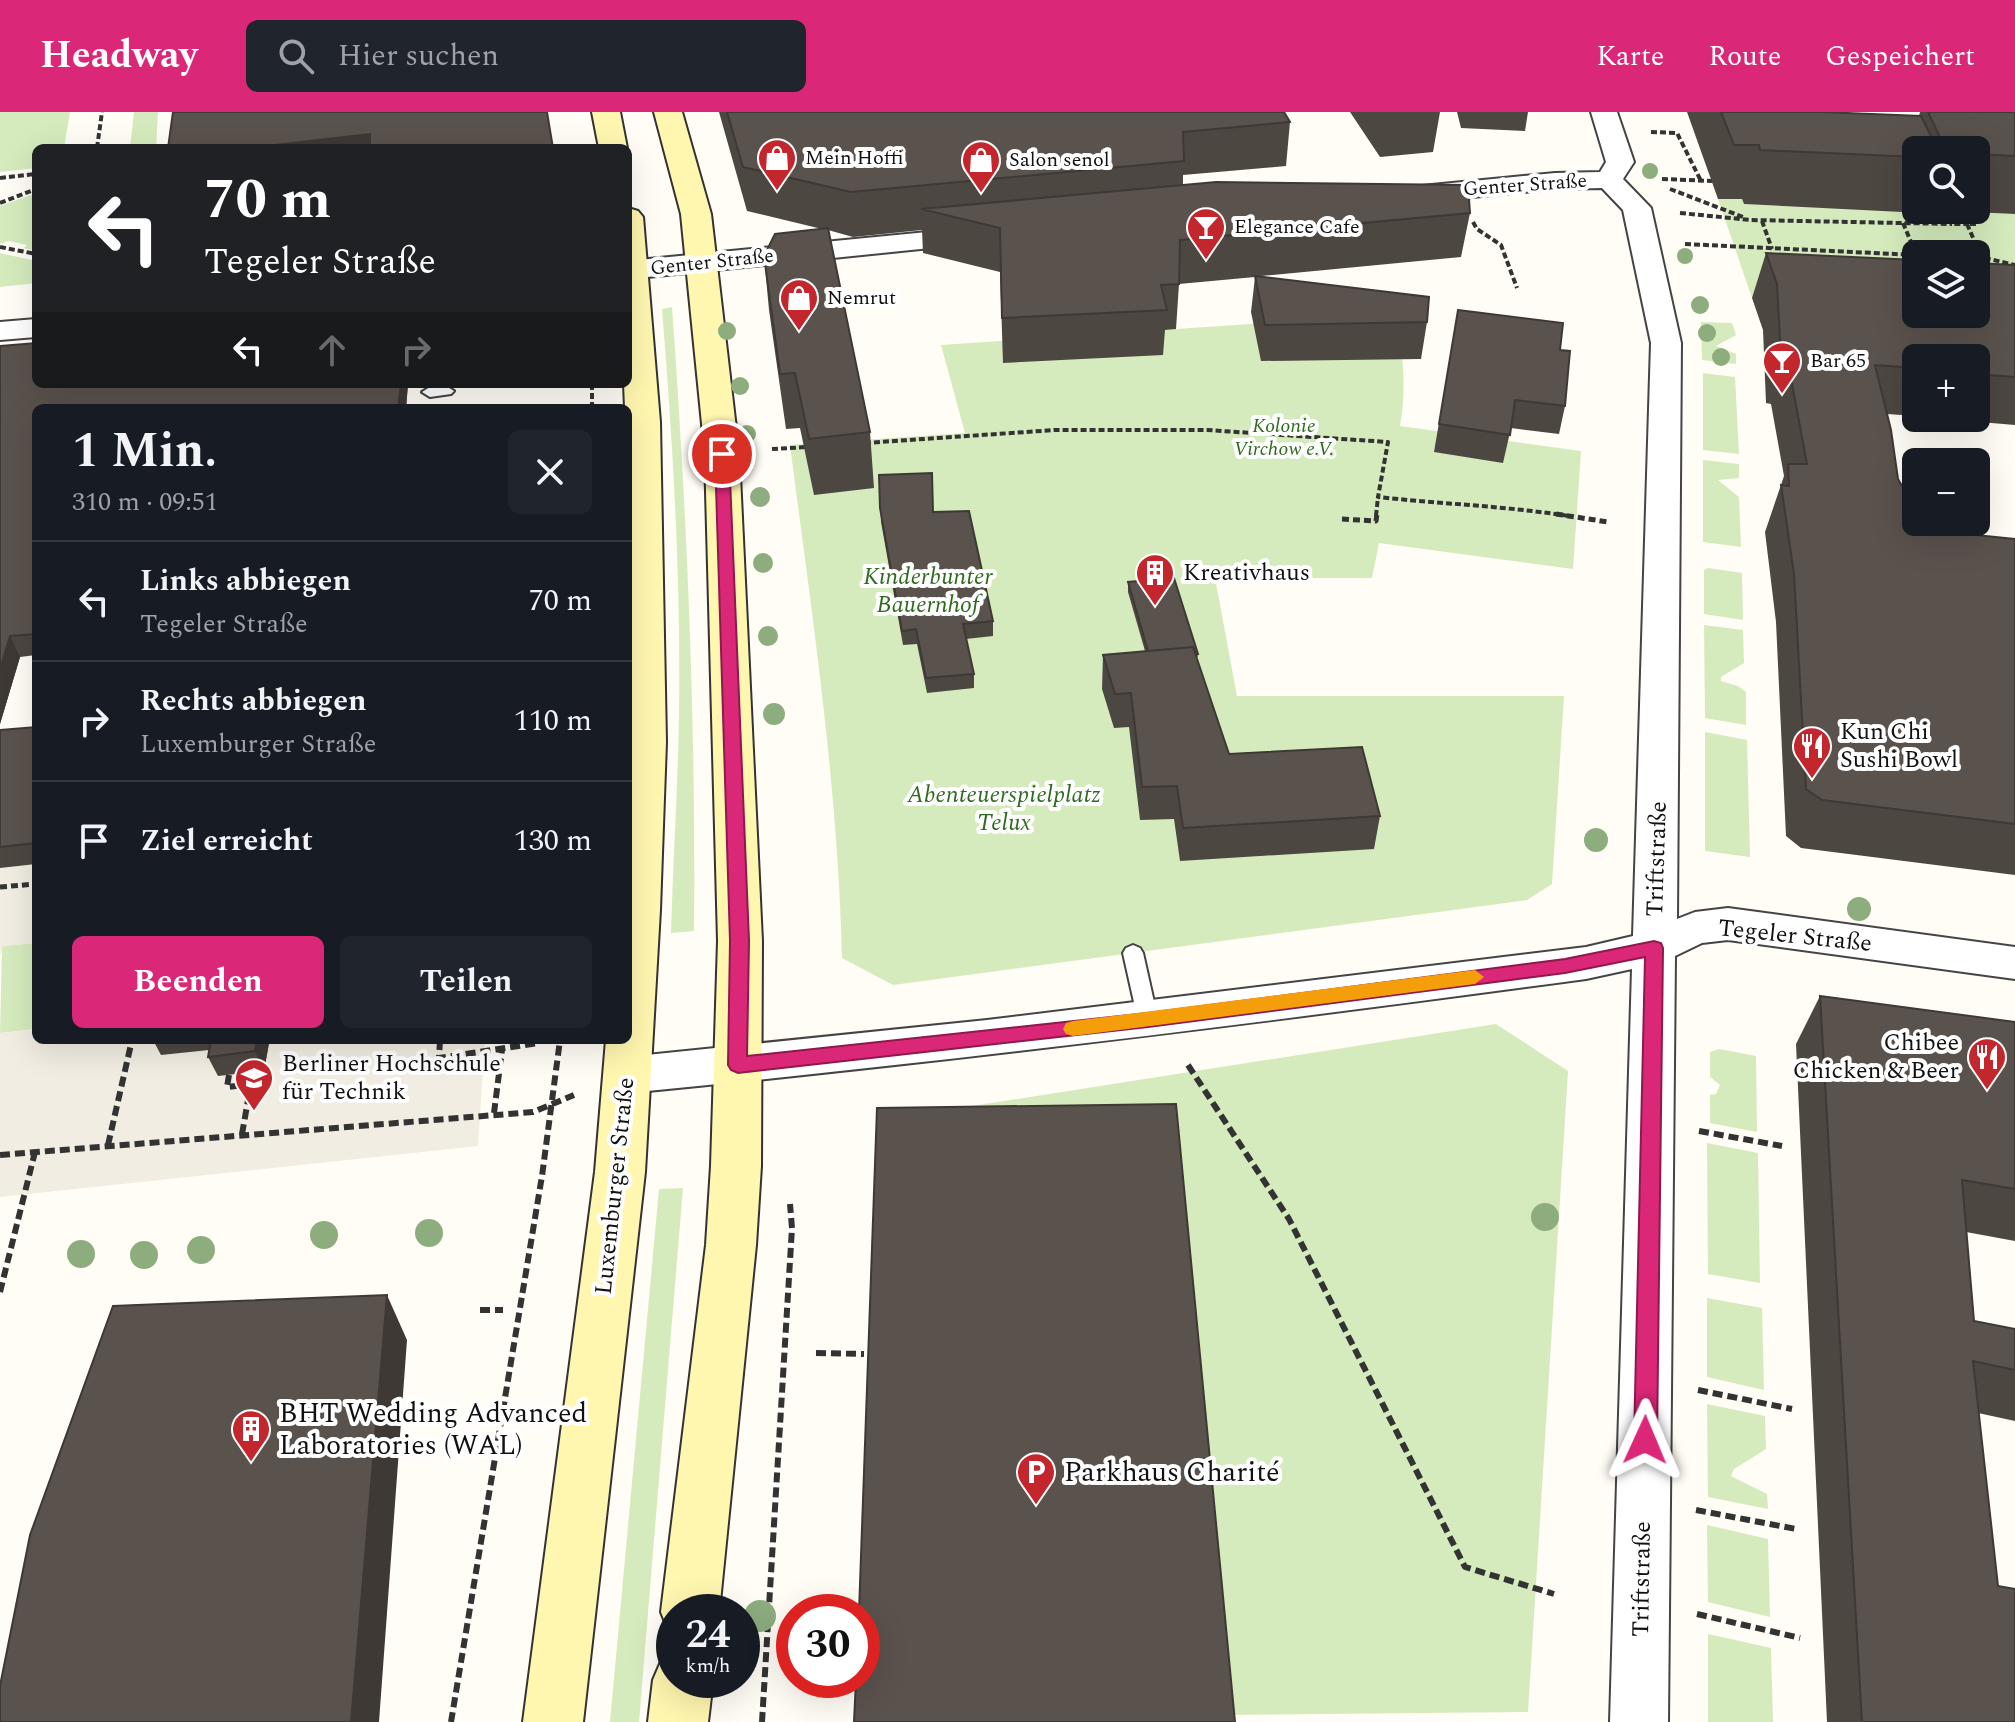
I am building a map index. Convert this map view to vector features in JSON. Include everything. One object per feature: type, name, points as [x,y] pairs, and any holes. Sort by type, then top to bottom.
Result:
[{"type":"main road","points":[[606,112],[612,144]]},
{"type":"main road","points":[[668,112],[696,214],[722,454],[740,941],[731,1245],[692,1594]]},
{"type":"main road","name":"Luxemburger Straße","points":[[632,303],[643,422],[646,742],[632,987]]},
{"type":"main road","name":"Luxemburger Straße","points":[[553,1722],[620,1172],[629,1044]]},
{"type":"main road","points":[[678,1722],[681,1698]]},
{"type":"street","points":[[1604,112],[1620,162],[1609,180]]},
{"type":"street","name":"Genter Straße","points":[[1389,197],[1555,181],[1609,180]]},
{"type":"street","name":"Triftstraße","points":[[1609,180],[1637,208],[1666,343],[1659,856],[1654,948],[1639,1722]]},
{"type":"street","name":"Genter Straße","points":[[632,270],[1002,234]]},
{"type":"street","points":[[0,331],[32,328]]},
{"type":"street","name":"Tegeler Straße","points":[[627,1075],[1148,1020],[1572,965],[1654,948],[1695,928],[1728,924],[2015,963]]},
{"type":"lane","points":[[1133,953],[1148,1020]]},
{"type":"path","points":[[98,144],[102,112]]},
{"type":"path","points":[[1646,131],[1677,133],[1701,181]]},
{"type":"path","points":[[0,178],[32,174]]},
{"type":"path","points":[[1661,179],[1712,181]]},
{"type":"path","points":[[1663,186],[1751,220]]},
{"type":"path","points":[[0,203],[32,191]]},
{"type":"path","points":[[1675,212],[1762,221],[1902,223]]},
{"type":"path","points":[[1762,221],[1772,249]]},
{"type":"path","points":[[1967,224],[1973,240]]},
{"type":"path","points":[[1477,229],[1501,245],[1517,288]]},
{"type":"path","points":[[0,247],[32,253]]},
{"type":"path","points":[[1734,247],[1902,254]]},
{"type":"path","points":[[1990,259],[2015,265]]},
{"type":"path","points":[[852,443],[1055,430],[1207,430],[1388,442],[1376,521],[1342,519]]},
{"type":"path","points":[[772,449],[821,446]]},
{"type":"path","points":[[1378,497],[1466,507],[1506,506],[1608,522]]},
{"type":"path","points":[[0,887],[32,884]]},
{"type":"path","points":[[108,1145],[131,1044]]},
{"type":"path","points":[[440,1044],[439,1058],[534,1044]]},
{"type":"path","points":[[451,1722],[559,1044]]},
{"type":"path","points":[[494,1113],[502,1050]]},
{"type":"path","points":[[1188,1065],[1289,1219],[1465,1567],[1554,1594]]},
{"type":"path","points":[[242,1134],[253,1072]]},
{"type":"path","points":[[229,1075],[227,1087],[251,1084]]},
{"type":"path","points":[[0,1155],[533,1112],[627,1075]]},
{"type":"path","points":[[1651,1122],[1782,1146]]},
{"type":"path","points":[[0,1292],[35,1152]]},
{"type":"path","points":[[762,1722],[792,1228],[789,1198]]},
{"type":"path","points":[[480,1310],[503,1310]]},
{"type":"path","points":[[816,1353],[864,1354]]},
{"type":"path","points":[[1646,1380],[1792,1409]]},
{"type":"path","points":[[1644,1499],[1796,1529]]},
{"type":"path","points":[[1641,1602],[1800,1638]]},
{"type":"green space","points":[[0,112],[70,112],[65,144],[32,144],[32,168],[0,172]]},
{"type":"green space","points":[[134,112],[158,112],[156,144],[130,144]]},
{"type":"green space","points":[[32,194],[32,250],[24,248],[27,245],[9,241],[0,244],[0,206]]},
{"type":"green space","points":[[1718,199],[1742,199],[1744,204],[1902,210],[1902,224],[1990,224],[1990,213],[2015,214],[2015,311],[1990,310],[1990,240],[1902,240],[1902,305],[1752,298]]},
{"type":"green space","points":[[0,253],[32,260],[32,283],[0,287]]},
{"type":"green space","points":[[672,307],[689,619],[694,775],[694,931],[671,933],[679,613],[673,461],[662,309]]},
{"type":"green space","points":[[1395,314],[1403,370],[1400,426],[1581,451],[1573,569],[1379,543],[1372,578],[1215,578],[1237,696],[1564,696],[1552,884],[1527,900],[893,985],[842,958],[830,765],[790,445],[965,433],[941,345]]},
{"type":"green space","points":[[1701,322],[1732,323],[1736,335],[1716,346],[1736,354],[1736,364],[1702,360]]},
{"type":"green space","points":[[1703,373],[1735,377],[1739,454],[1703,450]]},
{"type":"green space","points":[[1703,460],[1739,464],[1739,478],[1718,480],[1739,497],[1741,547],[1703,542]]},
{"type":"green space","points":[[1704,570],[1742,573],[1743,620],[1704,614]]},
{"type":"green space","points":[[1704,625],[1743,630],[1744,663],[1721,677],[1721,681],[1746,692],[1746,725],[1705,718]]},
{"type":"green space","points":[[1705,732],[1747,740],[1750,857],[1705,851]]},
{"type":"green space","points":[[32,943],[32,1029],[0,1033],[2,946]]},
{"type":"green space","points":[[1496,1024],[1568,1071],[1528,1712],[1225,1715],[915,1115]]},
{"type":"green space","points":[[1719,1049],[1756,1056],[1757,1132],[1710,1123],[1710,1095],[1716,1094],[1720,1085],[1710,1077],[1710,1052]]},
{"type":"green space","points":[[1707,1143],[1758,1153],[1760,1283],[1708,1274]]},
{"type":"green space","points":[[683,1188],[639,1722],[610,1722],[659,1189]]},
{"type":"green space","points":[[1707,1298],[1762,1308],[1764,1390],[1707,1377]]},
{"type":"green space","points":[[1707,1404],[1765,1416],[1766,1449],[1734,1469],[1731,1476],[1767,1494],[1768,1509],[1708,1497]]},
{"type":"green space","points":[[1707,1525],[1768,1539],[1770,1617],[1708,1602]]},
{"type":"green space","points":[[1708,1634],[1771,1648],[1773,1722],[1708,1722]]},
{"type":"shaded area","points":[[32,864],[32,943],[3,946],[0,955],[0,868]]},
{"type":"shaded area","points":[[32,1029],[32,1044],[190,1044],[222,1049],[264,1070],[269,1044],[485,1044],[478,1146],[0,1197],[0,1033]]},
{"type":"building","points":[[173,112],[547,112],[552,144],[370,144],[370,134],[284,144],[169,144]]},
{"type":"building","points":[[727,112],[1284,112],[1290,122],[1183,132],[1184,161],[851,192],[743,167]]},
{"type":"building","points":[[1721,112],[1921,116],[1931,136],[1902,136],[1902,156],[1760,150],[1759,145],[1734,145]]},
{"type":"building","points":[[1928,112],[2015,112],[2015,156],[1990,155],[1990,136],[1939,136]]},
{"type":"building","points":[[1216,182],[1468,185],[1470,213],[1180,240],[1179,284],[1161,285],[1167,310],[1002,318],[1000,228],[921,209]]},
{"type":"building","points":[[828,228],[870,432],[809,439],[795,373],[780,374],[764,256],[775,234]]},
{"type":"building","points":[[1766,253],[1902,259],[1902,328],[1990,328],[1990,264],[2015,265],[2015,377],[1990,375],[1990,344],[1902,344],[1902,367],[1875,365],[1891,430],[1898,479],[1902,486],[1902,536],[2015,539],[2015,824],[1822,800],[1806,789],[1794,574],[1781,485],[1789,486],[1788,464],[1807,464],[1787,357],[1781,357],[1777,284]]},
{"type":"building","points":[[1255,276],[1429,297],[1427,322],[1265,325]]},
{"type":"building","points":[[1458,310],[1563,323],[1560,350],[1570,351],[1565,406],[1515,400],[1510,435],[1439,424]]},
{"type":"building","points":[[32,343],[32,388],[400,388],[398,404],[32,404],[32,634],[10,636],[0,669],[0,346]]},
{"type":"building","points":[[932,473],[933,512],[969,511],[993,621],[963,624],[974,674],[926,678],[916,629],[902,631],[880,508],[879,475]]},
{"type":"building","points":[[1174,578],[1198,654],[1193,647],[1148,651],[1128,582]]},
{"type":"building","points":[[1193,647],[1229,754],[1362,747],[1380,816],[1183,828],[1177,786],[1142,787],[1131,693],[1115,694],[1103,655]]},
{"type":"building","points":[[32,727],[32,843],[0,847],[0,730]]},
{"type":"building","points":[[1820,996],[2015,1022],[2015,1189],[1962,1180],[1974,1321],[2015,1329],[2015,1370],[1973,1361],[1998,1586],[2015,1589],[2015,1722],[1862,1722]]},
{"type":"building","points":[[210,1044],[256,1044],[255,1051],[208,1057]]},
{"type":"building","name":"Parkhaus Charité","points":[[1176,1104],[1235,1722],[854,1722],[855,1698],[880,1698],[880,1594],[860,1594],[877,1108]]},
{"type":"building","name":"BHT Wedding Advanced Laboratories (WAL)","points":[[387,1295],[351,1722],[0,1722],[0,1686],[30,1535],[113,1306]]},
{"type":"slow traffic","points":[[1073,1029],[1475,977]]},
{"type":"place","name":"Mein Hoffi","points":[[777,192]]},
{"type":"place","name":"Salon senol","points":[[981,194]]},
{"type":"place","name":"Elegance Cafe","points":[[1206,261]]},
{"type":"place","name":"Nemrut","points":[[799,332]]},
{"type":"place","name":"Bar 65","points":[[1782,395]]},
{"type":"place","name":"Kreativhaus","points":[[1155,607]]},
{"type":"place","name":"Kun Chi Sushi Bowl","points":[[1812,780]]},
{"type":"place","name":"Chibee Chicken & Beer","points":[[1987,1091]]},
{"type":"place","name":"Berliner Hochschule für Technik","points":[[254,1112]]},
{"type":"place","name":"BHT Wedding Advanced Laboratories (WAL)","points":[[251,1463]]},
{"type":"place","name":"Parkhaus Charité","points":[[1036,1506]]},
{"type":"route","points":[[722,454],[740,941],[738,1065],[1148,1020],[1565,966],[1654,948],[1645,1440]]},
{"type":"park label","name":"Kolonie Virchow e.V.","points":[[1284,438]]},
{"type":"park label","name":"Kinderbunter Bauernhof","points":[[928,591]]},
{"type":"park label","name":"Abenteuerspielplatz Telux","points":[[1004,809]]}]
